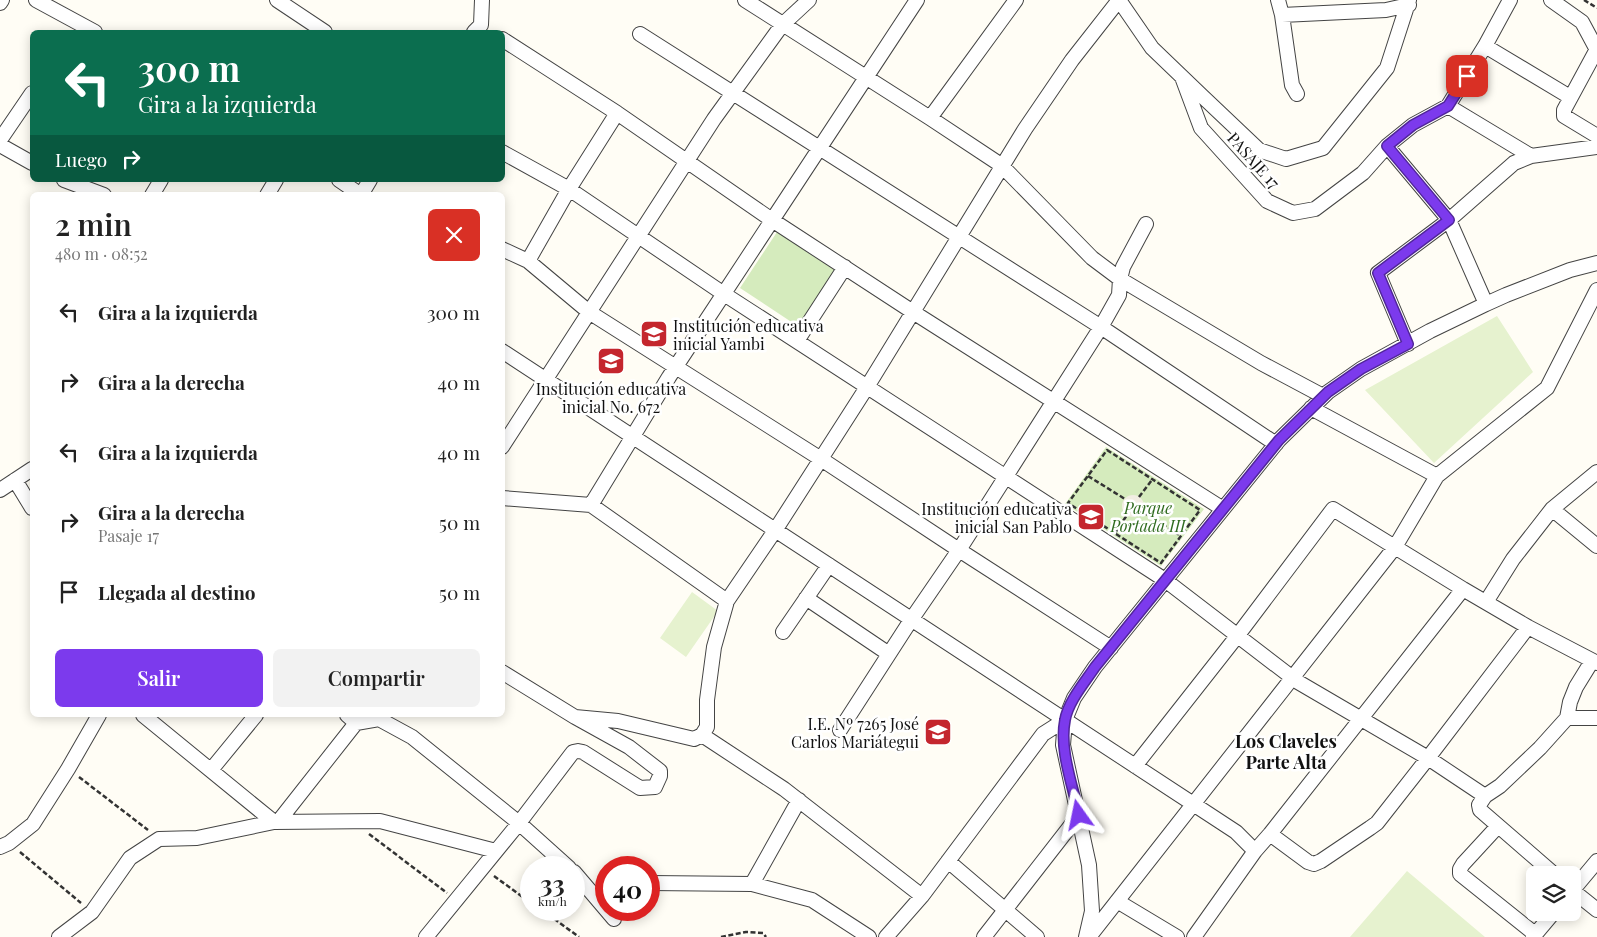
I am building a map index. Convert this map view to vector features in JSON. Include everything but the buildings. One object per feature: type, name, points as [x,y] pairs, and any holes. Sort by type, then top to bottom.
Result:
[{"type":"street","points":[[36,0],[77,28]]},
{"type":"street","points":[[277,0],[322,30]]},
{"type":"street","points":[[478,29],[482,0]]},
{"type":"street","points":[[745,0],[1002,166],[1092,258],[1120,279],[1262,363],[1323,396]]},
{"type":"street","points":[[505,442],[714,119],[783,24],[809,0]]},
{"type":"street","points":[[591,505],[676,367],[917,0]]},
{"type":"street","points":[[930,118],[1016,0]]},
{"type":"street","points":[[575,718],[618,721],[694,740],[702,735],[707,727],[707,700],[714,647],[727,601],[776,529],[867,387],[1025,129],[1072,60],[1119,0],[1152,48],[1182,77],[1259,150],[1286,159],[1323,148],[1387,68],[1409,3]]},
{"type":"street","points":[[1278,0],[1282,14],[1292,85],[1297,94]]},
{"type":"street","name":"PASAJE 17","points":[[1182,77],[1201,128],[1267,201],[1292,213],[1316,209],[1362,173],[1387,146],[1413,125],[1448,106],[1485,46],[1510,0]]},
{"type":"street","points":[[1551,0],[1582,22],[1597,50],[1564,110],[1564,116],[1597,136]]},
{"type":"street","points":[[1282,14],[1386,10],[1409,3]]},
{"type":"street","points":[[640,34],[1101,327],[1276,444]]},
{"type":"street","points":[[505,41],[617,113],[772,220],[1223,510]]},
{"type":"street","points":[[1485,46],[1570,98]]},
{"type":"street","points":[[0,140],[30,96]]},
{"type":"street","points":[[1448,106],[1532,156]]},
{"type":"street","points":[[528,262],[569,189],[617,113]]},
{"type":"street","points":[[0,145],[30,162]]},
{"type":"street","points":[[1387,146],[1449,220],[1486,304]]},
{"type":"street","points":[[1408,344],[1378,273],[1449,220],[1514,163],[1532,156],[1597,147]]},
{"type":"street","points":[[505,154],[569,189],[724,294],[1166,580],[1293,678],[1428,758],[1485,796]]},
{"type":"street","points":[[70,182],[96,192]]},
{"type":"street","points":[[342,182],[357,192]]},
{"type":"street","points":[[840,730],[959,550],[1101,327],[1119,295],[1120,279],[1124,267],[1146,224]]},
{"type":"street","points":[[505,250],[528,262],[589,312],[821,459],[1111,648]]},
{"type":"street","points":[[1088,937],[1092,912],[1089,865],[1064,746],[1065,720],[1074,698],[1095,667],[1276,444],[1323,396],[1361,369],[1486,304],[1570,270],[1597,263]]},
{"type":"street","points":[[797,341],[845,267]]},
{"type":"street","points":[[1088,937],[1396,547],[1437,476],[1547,388],[1597,290]]},
{"type":"street","points":[[505,353],[1194,804],[1236,832],[1255,851]]},
{"type":"street","points":[[1311,408],[1437,476]]},
{"type":"street","points":[[0,490],[30,470]]},
{"type":"street","points":[[1486,602],[1513,558],[1552,508],[1597,472]]},
{"type":"street","points":[[16,480],[30,504]]},
{"type":"street","points":[[505,498],[591,505],[727,601]]},
{"type":"street","points":[[1552,508],[1597,546]]},
{"type":"street","points":[[1135,766],[1238,635],[1333,509],[1463,589],[1528,627],[1594,662],[1576,687],[1570,702],[1567,718],[1540,748],[1500,786],[1485,796],[1479,805],[1480,810],[1545,866]]},
{"type":"street","points":[[783,632],[829,565]]},
{"type":"street","points":[[1194,937],[1255,851],[1463,589]]},
{"type":"street","points":[[806,598],[889,654]]},
{"type":"street","points":[[1270,834],[1308,862],[1314,864],[1377,823],[1528,627]]},
{"type":"street","points":[[426,937],[574,752],[583,752],[640,788],[655,787],[660,776],[660,771],[629,747],[575,718],[505,674]]},
{"type":"street","points":[[5,845],[33,824],[98,717]]},
{"type":"street","points":[[145,717],[276,822]]},
{"type":"street","points":[[211,770],[254,717]]},
{"type":"street","points":[[1567,718],[1597,718]]},
{"type":"street","points":[[276,822],[352,719],[378,719],[412,737],[519,823],[556,856]]},
{"type":"street","points":[[886,937],[922,896],[1043,734],[1065,720]]},
{"type":"street","points":[[702,735],[784,788],[922,896]]},
{"type":"street","points":[[752,884],[799,800]]},
{"type":"street","points":[[984,937],[1079,815]]},
{"type":"street","points":[[59,937],[92,912],[130,858],[159,839],[197,838],[276,822],[380,821],[496,851]]},
{"type":"street","points":[[1498,826],[1463,864],[1460,874],[1534,936],[1546,921]]},
{"type":"street","points":[[948,861],[1037,937]]},
{"type":"street","points":[[1581,881],[1597,861]]},
{"type":"street","points":[[660,882],[752,884],[812,900],[869,937]]},
{"type":"street","points":[[585,885],[595,897]]},
{"type":"street","points":[[1581,897],[1597,910]]},
{"type":"street","points":[[1117,901],[1177,937]]},
{"type":"path","points":[[1584,0],[1597,8]]},
{"type":"path","points":[[1107,450],[1200,510],[1161,563],[1068,503],[1088,476],[1107,450]]},
{"type":"path","points":[[1088,476],[1125,499]]},
{"type":"path","points":[[1139,497],[1152,479]]},
{"type":"path","points":[[1143,512],[1181,536]]},
{"type":"path","points":[[1115,533],[1127,515]]},
{"type":"path","points":[[68,769],[159,839]]},
{"type":"path","points":[[352,821],[456,900]]},
{"type":"path","points":[[5,845],[92,912]]},
{"type":"path","points":[[483,867],[520,894]]},
{"type":"path","points":[[557,921],[579,937]]},
{"type":"path","points":[[721,937],[746,932],[763,933],[766,937]]},
{"type":"green space","points":[[777,232],[836,271],[799,327],[740,288]]},
{"type":"green space","points":[[1497,316],[1533,372],[1434,463],[1365,390]]},
{"type":"green space","name":"Parque Portada III","points":[[1106,447],[1204,509],[1161,566],[1065,504]]},
{"type":"green space","points":[[692,592],[718,611],[686,657],[660,638]]},
{"type":"green space","points":[[1407,871],[1485,937],[1350,937]]},
{"type":"shaded area","points":[[1133,495],[1141,498],[1144,506],[1141,514],[1133,517],[1125,514],[1122,506],[1125,498]]},
{"type":"place","name":"Institución educativa inicial Yambi","points":[[654,334]]},
{"type":"place","name":"Institución educativa inicial No. 672","points":[[611,361]]},
{"type":"place","name":"Institución educativa inicial San Pablo","points":[[1091,517]]},
{"type":"place","name":"I.E. Nº 7265 José Carlos Mariátegui","points":[[938,732]]},
{"type":"district","name":"Los Claveles Parte Alta","points":[[1286,751]]},
{"type":"route","points":[[1079,815],[1064,746],[1065,720],[1074,698],[1095,667],[1279,440],[1328,392],[1361,369],[1408,344],[1378,273],[1449,220],[1387,146],[1413,125],[1448,106],[1467,76]]}]
